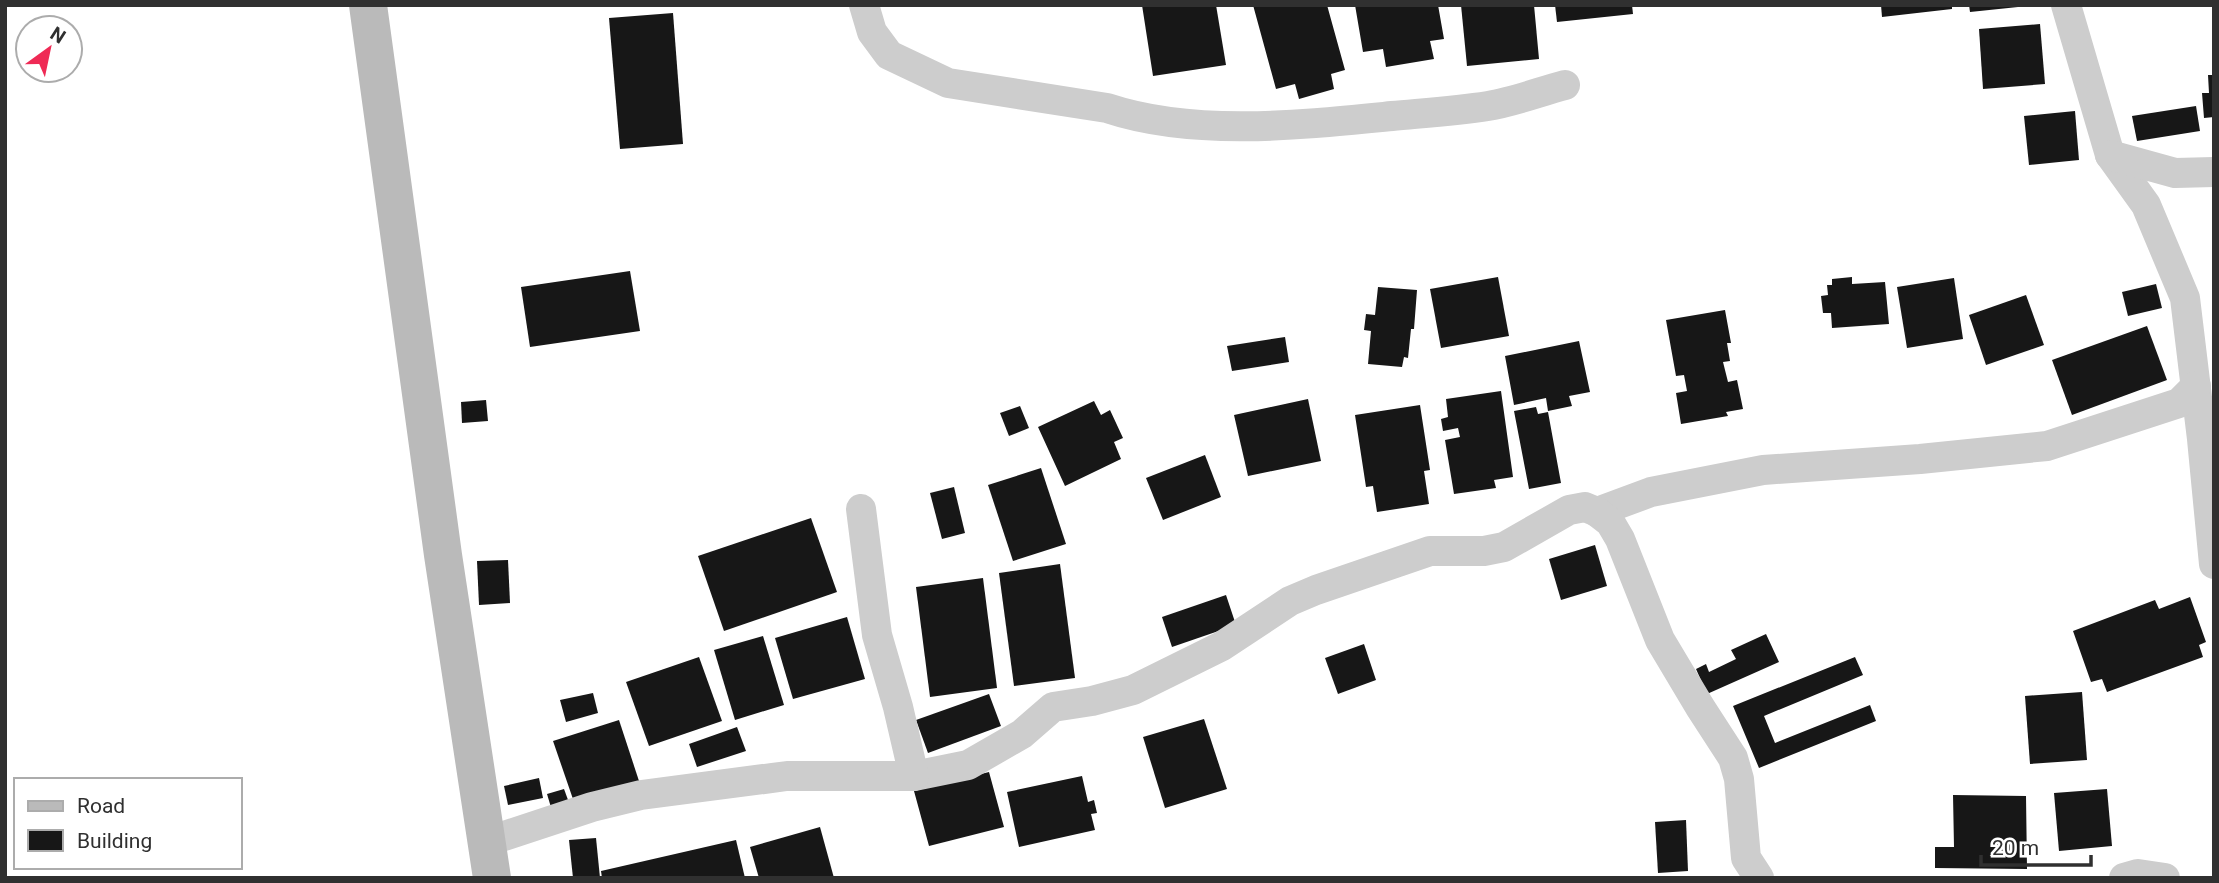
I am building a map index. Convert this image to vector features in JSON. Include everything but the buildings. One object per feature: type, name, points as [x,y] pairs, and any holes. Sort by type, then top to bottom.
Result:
[{"type":"main road","points":[[368,5],[441,541],[489,860]]},
{"type":"street","points":[[864,5],[872,32],[889,55],[948,83],[1107,108],[1129,116],[1164,122],[1312,124],[1489,106],[1564,85]]},
{"type":"street","points":[[2066,5],[2109,155],[2146,205],[2185,298],[2211,506],[2214,564]]},
{"type":"street","points":[[2109,155],[2175,173],[2214,172]]},
{"type":"street","points":[[1597,512],[1651,492],[1763,470],[1920,459],[2047,446],[2179,404],[2196,386]]},
{"type":"street","points":[[489,860],[592,807],[641,795],[787,776],[914,776],[968,765],[1021,734],[1054,707],[1092,701],[1133,690],[1222,646],[1290,601],[1315,590],[1430,551],[1483,551],[1504,547],[1569,510],[1584,507],[1597,512],[1609,522],[1620,538],[1660,640],[1733,758],[1739,779],[1746,858],[1759,878]]},
{"type":"street","points":[[861,509],[877,635],[914,776]]},
{"type":"street","points":[[2124,878],[2137,874],[2165,878]]}]
